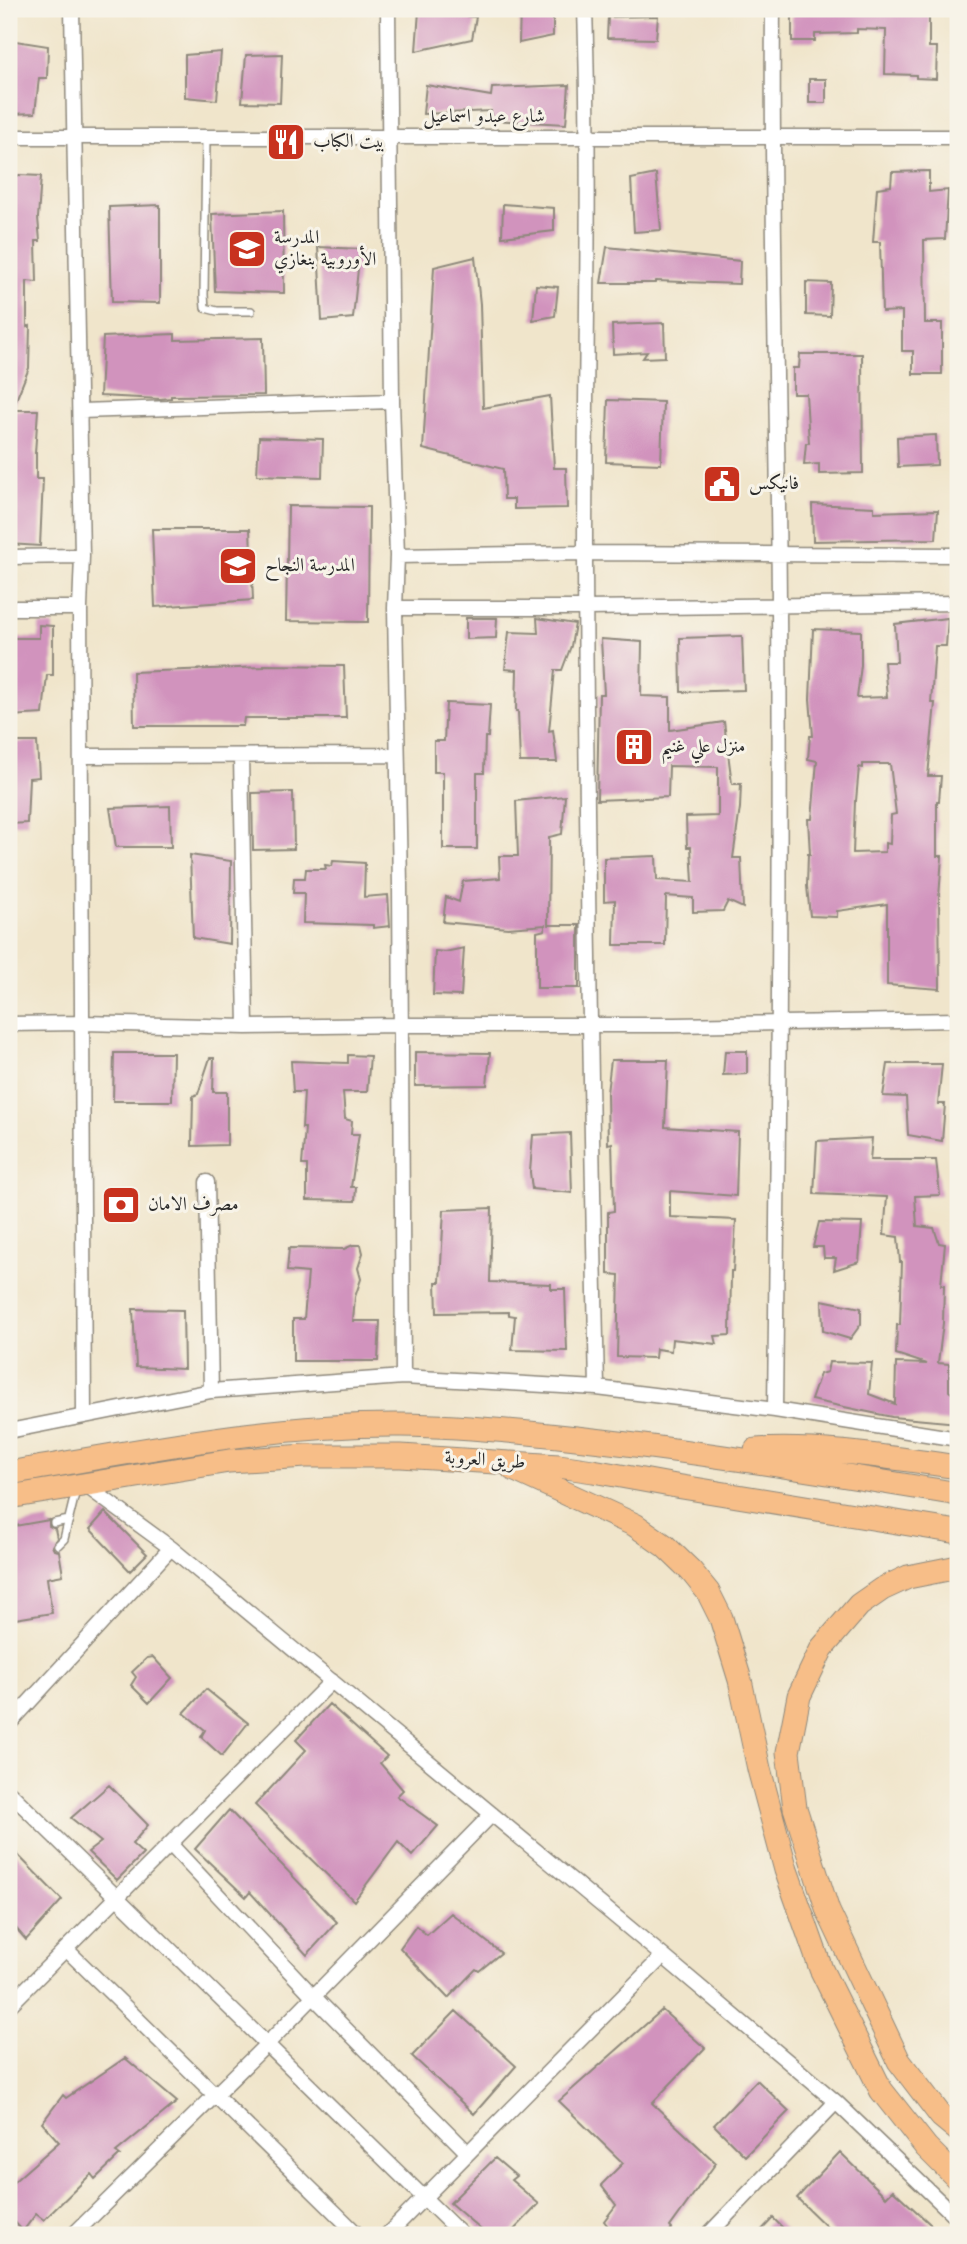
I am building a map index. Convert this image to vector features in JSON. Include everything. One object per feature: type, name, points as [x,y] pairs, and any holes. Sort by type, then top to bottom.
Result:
[{"type":"highway","name":"طريق العروبة","points":[[9,1473],[257,1433],[328,1427],[390,1426],[496,1430],[709,1454],[958,1494]]},
{"type":"highway","points":[[709,1454],[768,1450],[826,1451],[958,1467]]},
{"type":"highway","name":"طريق العروبة","points":[[9,1497],[229,1461],[293,1457],[401,1456],[593,1471],[958,1532]]},
{"type":"highway","points":[[497,1462],[635,1525],[665,1546],[691,1570],[708,1592],[721,1618],[729,1643],[786,1870],[821,1969],[881,2090],[926,2147],[958,2179]]},
{"type":"highway","points":[[958,1567],[908,1577],[882,1589],[859,1605],[822,1648],[799,1696],[788,1752],[795,1808],[828,1911],[899,2061],[941,2116],[958,2130]]},
{"type":"street","points":[[72,9],[82,556],[80,608],[84,1416]]},
{"type":"street","points":[[388,9],[392,401],[397,556],[395,608],[403,1377]]},
{"type":"street","points":[[585,9],[589,136],[586,553],[589,1024],[597,1388]]},
{"type":"street","points":[[773,9],[772,138],[779,604],[775,1410]]},
{"type":"street","name":"شارع عبدو اسماعيل","points":[[9,137],[958,137]]},
{"type":"street","points":[[80,411],[392,401]]},
{"type":"street","points":[[397,556],[586,553],[958,555]]},
{"type":"street","points":[[9,556],[82,556]]},
{"type":"street","points":[[395,608],[958,603]]},
{"type":"street","points":[[9,608],[80,608]]},
{"type":"street","points":[[81,756],[397,755]]},
{"type":"street","points":[[241,756],[246,1027]]},
{"type":"street","points":[[9,1024],[246,1027],[779,1024],[958,1020]]},
{"type":"street","points":[[207,1182],[211,1391]]},
{"type":"street","points":[[9,1431],[211,1391],[403,1377],[597,1388],[775,1410],[958,1439]]},
{"type":"street","points":[[81,1485],[170,1548],[663,1956],[836,2102],[958,2219]]},
{"type":"street","points":[[9,1724],[170,1548]]},
{"type":"street","points":[[9,2006],[332,1681]]},
{"type":"street","points":[[9,1792],[462,2235]]},
{"type":"street","points":[[73,2235],[267,2044],[492,1814]]},
{"type":"street","points":[[170,1844],[313,1996],[467,2152]]},
{"type":"street","points":[[66,1949],[358,2235]]},
{"type":"street","points":[[387,2235],[663,1956]]},
{"type":"street","points":[[708,2235],[836,2102]]},
{"type":"lane","points":[[206,138],[205,308],[217,311],[251,311]]},
{"type":"lane","points":[[58,1545],[64,1539],[81,1485]]},
{"type":"lane","points":[[54,1523],[69,1520]]},
{"type":"building","points":[[520,9],[553,9],[553,36],[519,43]]},
{"type":"building","points":[[792,9],[929,9],[929,47],[937,47],[936,79],[885,74],[886,30],[857,29],[857,33],[815,34],[815,41],[792,41]]},
{"type":"building","points":[[419,11],[476,17],[472,39],[416,51]]},
{"type":"building","points":[[658,16],[656,39],[607,38],[608,17]]},
{"type":"building","points":[[9,40],[48,46],[47,78],[39,78],[35,113],[9,114]]},
{"type":"building","points":[[221,52],[217,100],[185,97],[185,55]]},
{"type":"building","points":[[282,54],[280,103],[242,102],[246,55]]},
{"type":"building","points":[[809,79],[826,79],[826,103],[809,103]]},
{"type":"building","points":[[426,85],[491,96],[492,88],[569,85],[566,124],[491,120],[491,111],[423,114]]},
{"type":"building","points":[[929,171],[929,192],[948,190],[945,239],[924,240],[925,323],[942,323],[942,374],[913,374],[913,351],[902,351],[902,311],[882,312],[880,242],[873,242],[877,188],[891,186],[892,172]]},
{"type":"building","points":[[656,174],[661,230],[634,232],[631,179]]},
{"type":"building","points":[[19,175],[41,176],[38,218],[40,241],[36,241],[37,282],[27,281],[29,368],[12,410],[38,410],[36,479],[43,479],[40,546],[9,544],[9,181]]},
{"type":"building","points":[[503,204],[554,208],[554,231],[502,237]]},
{"type":"building","points":[[160,205],[160,303],[112,302],[109,207]]},
{"type":"building","points":[[283,211],[284,293],[215,291],[212,214]]},
{"type":"building","points":[[318,247],[360,249],[353,318],[322,321]]},
{"type":"building","points":[[607,247],[740,261],[739,284],[656,281],[601,283]]},
{"type":"building","points":[[475,257],[480,304],[483,408],[550,396],[554,468],[566,468],[567,508],[514,509],[514,499],[504,499],[503,469],[423,449],[434,267]]},
{"type":"building","points":[[806,282],[831,283],[830,316],[806,315]]},
{"type":"building","points":[[536,285],[558,287],[555,316],[533,320]]},
{"type":"building","points":[[664,323],[665,357],[643,358],[647,352],[613,354],[612,325]]},
{"type":"building","points":[[175,334],[175,340],[263,338],[264,395],[171,396],[160,399],[100,396],[103,337]]},
{"type":"building","points":[[800,354],[862,354],[863,473],[819,474],[819,464],[804,465],[806,443],[809,443],[806,394],[793,394],[793,368],[799,368]]},
{"type":"building","points":[[608,400],[663,402],[661,464],[606,462]]},
{"type":"building","points":[[936,435],[937,465],[898,467],[897,437]]},
{"type":"building","points":[[259,437],[323,439],[322,477],[257,475]]},
{"type":"building","points":[[812,504],[874,507],[874,512],[938,510],[936,539],[813,541]]},
{"type":"building","points":[[288,506],[369,507],[368,622],[286,621]]},
{"type":"building","points":[[152,529],[250,529],[253,600],[155,607]]},
{"type":"building","points":[[466,618],[497,618],[496,638],[466,639]]},
{"type":"building","points":[[537,618],[575,624],[571,646],[562,670],[555,670],[549,731],[553,730],[557,762],[520,762],[516,711],[517,670],[505,669],[509,632],[538,633]]},
{"type":"building","points":[[948,618],[946,646],[935,646],[931,703],[935,703],[928,776],[941,776],[937,801],[937,856],[942,856],[939,898],[940,989],[887,985],[887,904],[837,911],[837,917],[810,916],[807,886],[810,854],[808,819],[812,819],[817,761],[808,759],[810,736],[813,736],[810,699],[813,629],[861,631],[857,698],[887,697],[884,662],[897,662],[895,624]],"holes":[[[863,764],[890,764],[896,814],[891,815],[890,844],[885,843],[885,852],[853,853],[859,767],[863,768]]]},
{"type":"building","points":[[39,625],[53,626],[53,675],[47,675],[43,714],[9,716],[9,638],[39,638]]},
{"type":"building","points":[[742,636],[744,690],[681,692],[680,638]]},
{"type":"building","points":[[601,639],[642,642],[641,696],[670,697],[670,730],[724,722],[732,784],[741,784],[733,858],[741,858],[743,908],[728,901],[723,911],[693,912],[693,898],[666,896],[665,945],[614,945],[615,900],[604,901],[604,858],[656,856],[657,880],[693,882],[691,847],[687,847],[686,817],[718,816],[718,767],[669,766],[668,797],[597,800],[599,694],[604,694]]},
{"type":"building","points":[[264,665],[344,666],[346,718],[244,718],[243,726],[134,726],[133,672]]},
{"type":"building","points":[[446,703],[490,705],[488,737],[485,737],[484,773],[477,773],[477,849],[443,849],[443,772],[434,772],[434,741],[444,741]]},
{"type":"building","points":[[9,742],[37,742],[39,777],[29,778],[27,823],[9,824]]},
{"type":"building","points":[[293,792],[294,849],[253,850],[252,793]]},
{"type":"building","points":[[565,796],[562,834],[549,837],[548,925],[579,925],[579,988],[537,988],[537,932],[545,930],[545,925],[508,928],[443,922],[446,897],[459,902],[463,881],[500,878],[499,856],[518,856],[516,801]]},
{"type":"building","points":[[170,806],[171,847],[116,847],[110,808]]},
{"type":"building","points":[[190,855],[231,861],[230,944],[193,938]]},
{"type":"building","points":[[333,861],[365,863],[364,897],[388,895],[390,926],[373,928],[373,925],[303,923],[304,893],[293,893],[294,878],[305,878],[306,869],[326,869],[325,865],[332,866]]},
{"type":"building","points":[[464,948],[461,996],[433,995],[435,951]]},
{"type":"building","points":[[725,1051],[747,1051],[747,1074],[723,1075]]},
{"type":"building","points":[[415,1052],[490,1053],[487,1085],[415,1086]]},
{"type":"building","points":[[114,1053],[173,1053],[172,1101],[113,1101]]},
{"type":"building","points":[[348,1055],[370,1056],[367,1092],[343,1092],[345,1119],[352,1121],[351,1134],[359,1134],[351,1187],[356,1187],[355,1201],[307,1200],[307,1165],[302,1165],[304,1092],[293,1092],[291,1061],[348,1063]]},
{"type":"building","points":[[210,1058],[214,1058],[213,1092],[227,1092],[227,1145],[192,1146],[193,1096],[198,1094]]},
{"type":"building","points":[[611,1060],[668,1060],[665,1127],[738,1132],[736,1196],[670,1191],[670,1217],[736,1220],[731,1271],[730,1335],[715,1336],[717,1344],[672,1339],[671,1351],[656,1349],[655,1358],[617,1357],[619,1275],[608,1274],[608,1212],[614,1211],[612,1143],[608,1144],[607,1093]]},
{"type":"building","points":[[888,1064],[942,1064],[938,1104],[945,1104],[942,1141],[908,1135],[906,1097],[883,1096]]},
{"type":"building","points":[[570,1133],[572,1193],[532,1189],[530,1172],[533,1135]]},
{"type":"building","points":[[872,1138],[870,1160],[936,1160],[940,1195],[915,1196],[917,1226],[934,1228],[939,1243],[945,1244],[941,1285],[944,1285],[943,1323],[938,1363],[949,1364],[949,1391],[958,1398],[958,1423],[892,1417],[811,1400],[820,1374],[827,1372],[829,1362],[872,1363],[869,1394],[895,1404],[896,1363],[927,1364],[896,1354],[897,1325],[900,1325],[902,1262],[898,1237],[884,1235],[887,1197],[814,1194],[817,1141]]},
{"type":"building","points":[[492,1208],[490,1282],[551,1284],[551,1289],[565,1289],[567,1351],[512,1350],[515,1316],[509,1315],[509,1312],[437,1313],[436,1282],[440,1282],[444,1210]]},
{"type":"building","points":[[819,1222],[862,1223],[859,1262],[834,1270],[836,1258],[824,1258],[823,1247],[813,1247]]},
{"type":"building","points":[[361,1245],[363,1253],[358,1268],[361,1279],[355,1297],[353,1321],[380,1321],[378,1361],[293,1361],[293,1319],[304,1319],[308,1273],[287,1271],[289,1248],[344,1249]]},
{"type":"building","points":[[822,1300],[861,1308],[861,1324],[850,1339],[823,1331]]},
{"type":"building","points":[[133,1309],[183,1310],[184,1369],[136,1367]]},
{"type":"building","points":[[105,1512],[147,1554],[130,1571],[90,1529]]},
{"type":"building","points":[[49,1520],[49,1526],[55,1529],[57,1538],[52,1546],[59,1551],[63,1575],[47,1578],[52,1613],[9,1620],[9,1527]]},
{"type":"building","points":[[153,1657],[172,1678],[149,1703],[131,1685],[136,1677],[132,1672],[147,1658]]},
{"type":"building","points":[[206,1689],[248,1723],[222,1756],[201,1737],[205,1730],[184,1713]]},
{"type":"building","points":[[329,1704],[387,1756],[380,1763],[403,1790],[397,1796],[438,1826],[412,1856],[398,1842],[354,1901],[255,1805],[306,1750],[296,1740]]},
{"type":"building","points":[[109,1785],[148,1825],[132,1844],[143,1854],[117,1880],[88,1852],[101,1842],[71,1818]]},
{"type":"building","points":[[229,1810],[337,1922],[307,1955],[250,1892],[246,1897],[195,1849]]},
{"type":"building","points":[[9,1846],[62,1900],[26,1940],[9,1920]]},
{"type":"building","points":[[451,1913],[501,1953],[479,1971],[476,1969],[448,1998],[400,1948],[416,1926],[427,1935]]},
{"type":"building","points":[[662,2010],[705,2048],[652,2103],[716,2163],[666,2235],[615,2235],[604,2221],[616,2205],[601,2185],[623,2163],[559,2101]]},
{"type":"building","points":[[456,2011],[516,2066],[474,2114],[412,2056]]},
{"type":"building","points":[[125,2058],[177,2102],[116,2152],[120,2155],[95,2179],[91,2174],[44,2220],[36,2214],[23,2231],[9,2216],[9,2186],[59,2142],[42,2123],[63,2095],[66,2098]]},
{"type":"building","points":[[757,2080],[789,2111],[745,2156],[714,2125]]},
{"type":"building","points":[[840,2152],[886,2197],[893,2190],[942,2235],[835,2235],[797,2198]]},
{"type":"building","points":[[495,2158],[516,2176],[511,2180],[539,2204],[509,2235],[487,2235],[450,2203]]},
{"type":"building","points":[[773,2218],[790,2235],[757,2235]]},
{"type":"place","name":"بيت الكباب","points":[[286,142]]},
{"type":"place","name":"المدرسة الأوروبية بنغازي","points":[[247,249]]},
{"type":"place","name":"فانيكس","points":[[722,484]]},
{"type":"place","name":"المدرسة النجاح","points":[[238,566]]},
{"type":"place","name":"منزل علي غنيم","points":[[634,747]]},
{"type":"place","name":"مصرف الامان","points":[[121,1205]]}]
